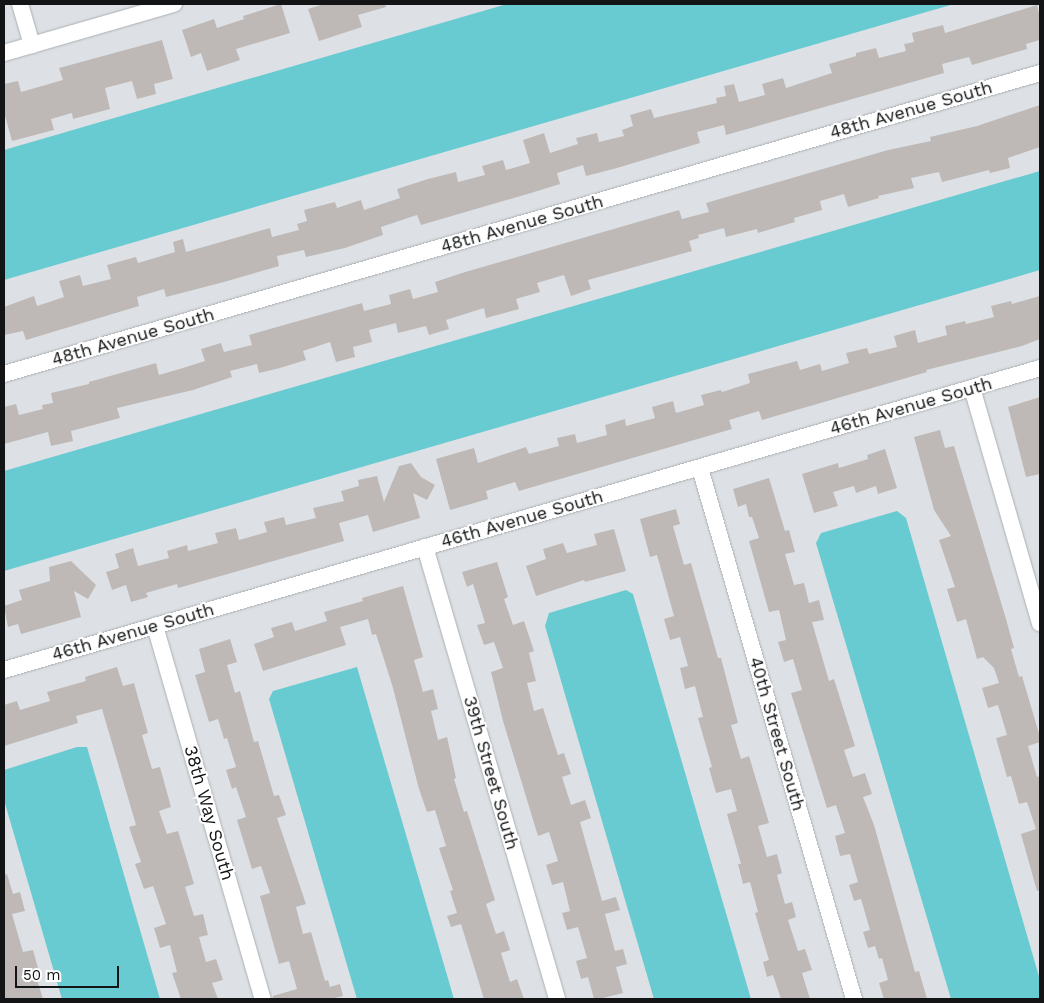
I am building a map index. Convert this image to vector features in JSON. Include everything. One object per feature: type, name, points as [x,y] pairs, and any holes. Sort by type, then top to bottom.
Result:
[{"type":"street","points":[[20,4],[32,45]]},
{"type":"street","points":[[4,53],[174,4]]},
{"type":"street","name":"48th Avenue South","points":[[4,374],[1040,73]]},
{"type":"street","name":"46th Avenue South","points":[[4,670],[1040,368]]},
{"type":"street","points":[[972,388],[1040,623]]},
{"type":"street","name":"40th Street South","points":[[700,468],[854,999]]},
{"type":"street","name":"39th Street South","points":[[425,548],[557,999]]},
{"type":"street","name":"38th Way South","points":[[155,626],[263,999]]},
{"type":"water","points":[[507,4],[954,4],[4,280],[4,150]]},
{"type":"water","points":[[1040,171],[1040,270],[4,571],[4,471]]},
{"type":"water","points":[[897,511],[906,518],[1040,980],[1040,999],[951,999],[816,543],[821,533]]},
{"type":"water","points":[[626,590],[633,594],[751,999],[654,999],[545,626],[549,613]]},
{"type":"water","points":[[357,667],[454,999],[357,999],[269,699],[273,691]]},
{"type":"water","points":[[77,747],[87,747],[160,999],[62,999],[4,800],[4,770]]},
{"type":"building","points":[[281,4],[290,33],[236,49],[240,60],[207,71],[201,53],[191,57],[182,30],[214,19],[217,28],[244,19],[243,16]]},
{"type":"building","points":[[324,4],[385,4],[386,7],[358,15],[362,27],[319,41],[308,9]]},
{"type":"building","points":[[1037,5],[1040,18],[1040,40],[1026,44],[1027,49],[972,65],[969,57],[942,64],[944,73],[726,135],[724,125],[697,132],[700,143],[617,168],[586,176],[583,165],[557,173],[560,184],[421,225],[417,215],[381,227],[383,235],[345,248],[306,257],[304,250],[277,256],[279,266],[166,297],[164,289],[137,297],[139,306],[26,340],[23,331],[4,335],[4,307],[34,296],[37,306],[64,297],[59,281],[80,275],[83,286],[111,279],[107,265],[136,257],[138,263],[175,252],[173,242],[183,239],[186,252],[270,228],[272,237],[299,230],[297,224],[307,221],[304,210],[335,202],[337,208],[361,200],[364,210],[400,198],[397,189],[428,179],[456,172],[458,182],[485,175],[482,166],[503,160],[506,170],[530,163],[523,140],[544,133],[550,153],[578,144],[576,138],[597,133],[599,142],[624,136],[622,130],[633,126],[630,115],[651,109],[654,118],[717,103],[716,98],[726,96],[724,86],[734,84],[739,102],[765,95],[762,84],[783,78],[786,88],[832,73],[829,64],[856,56],[856,53],[876,48],[879,58],[906,51],[904,44],[914,42],[912,33],[943,25],[945,33]]},
{"type":"building","points":[[162,40],[173,79],[154,84],[156,94],[137,99],[132,81],[105,88],[110,109],[73,119],[72,113],[51,119],[54,130],[12,141],[4,112],[4,84],[18,81],[21,92],[63,80],[59,68]]},
{"type":"building","points":[[1040,105],[1040,147],[1008,158],[1010,168],[990,173],[989,170],[942,182],[939,172],[911,178],[914,188],[878,196],[879,198],[848,207],[844,194],[820,201],[822,210],[794,218],[795,222],[758,233],[757,229],[726,237],[724,228],[698,235],[699,238],[689,241],[692,251],[588,280],[591,289],[571,296],[564,275],[537,283],[540,292],[516,299],[519,309],[486,318],[484,308],[446,320],[449,329],[429,335],[426,326],[398,333],[396,323],[369,330],[372,342],[353,347],[355,357],[336,362],[330,342],[303,351],[306,360],[259,373],[257,364],[230,371],[232,377],[193,390],[117,408],[120,418],[71,431],[73,441],[51,446],[48,432],[4,444],[4,407],[16,404],[19,415],[43,409],[42,405],[53,403],[51,393],[89,384],[89,382],[156,363],[159,375],[205,361],[201,349],[221,343],[224,352],[252,345],[249,335],[362,303],[364,311],[391,304],[389,295],[410,289],[413,299],[438,292],[435,282],[462,273],[679,210],[682,219],[709,212],[706,203],[888,150],[931,141],[930,137],[977,126]]},
{"type":"building","points":[[1040,296],[1040,339],[1022,346],[926,370],[927,372],[762,420],[759,411],[729,420],[732,429],[519,491],[515,482],[486,491],[488,499],[450,510],[436,459],[474,448],[478,463],[526,447],[529,454],[559,446],[557,438],[575,434],[577,443],[607,435],[605,425],[625,419],[626,426],[655,418],[652,407],[673,401],[676,413],[704,405],[701,395],[721,390],[722,392],[750,383],[748,374],[797,361],[800,370],[820,364],[822,371],[849,363],[846,353],[867,348],[869,354],[897,347],[894,336],[915,330],[918,343],[947,335],[945,326],[965,321],[966,324],[994,317],[991,306],[1011,301],[1012,304]]},
{"type":"building","points":[[1040,397],[1040,474],[1026,477],[1008,407]]},
{"type":"building","points":[[940,430],[945,448],[954,446],[1006,619],[1014,648],[1011,649],[1019,677],[1022,676],[1040,737],[1040,742],[1028,746],[1037,777],[1040,776],[1040,890],[1037,891],[1021,834],[1036,829],[1027,802],[1019,804],[1011,776],[1007,777],[996,738],[1007,735],[998,705],[988,708],[982,688],[999,683],[994,668],[983,657],[977,659],[966,619],[957,622],[947,589],[955,587],[939,540],[951,536],[934,510],[914,437]]},
{"type":"building","points":[[885,449],[897,488],[878,494],[876,486],[856,493],[854,486],[833,492],[838,506],[814,513],[802,474],[838,463],[839,468],[868,459],[867,455]]},
{"type":"building","points":[[411,463],[421,477],[435,485],[427,500],[413,493],[420,518],[373,532],[368,515],[339,523],[344,541],[178,588],[177,584],[146,593],[148,597],[131,602],[126,585],[112,590],[106,572],[119,568],[115,554],[133,548],[138,566],[169,558],[167,551],[187,545],[188,551],[218,543],[215,533],[236,528],[239,540],[267,532],[264,522],[284,517],[286,525],[316,518],[313,508],[344,501],[341,491],[359,486],[358,480],[377,476],[384,502],[399,466]]},
{"type":"building","points":[[769,478],[785,531],[789,530],[795,552],[785,554],[794,585],[804,583],[809,603],[819,600],[824,620],[812,622],[829,681],[834,679],[855,746],[844,750],[853,777],[865,773],[872,794],[863,797],[874,825],[915,972],[919,971],[927,999],[884,999],[879,983],[888,980],[882,958],[879,959],[875,946],[868,948],[863,932],[870,930],[861,899],[854,901],[849,885],[858,882],[850,854],[840,856],[835,836],[845,833],[836,805],[827,808],[791,693],[802,690],[793,659],[784,662],[778,642],[786,640],[779,610],[769,612],[749,541],[759,538],[752,517],[749,517],[746,504],[738,507],[733,489]]},
{"type":"building","points":[[676,509],[680,524],[673,526],[684,565],[691,563],[718,658],[721,658],[738,723],[731,725],[741,759],[749,756],[769,823],[758,826],[767,857],[777,854],[782,873],[777,875],[785,904],[792,902],[796,917],[788,920],[798,951],[805,949],[812,970],[802,973],[810,999],[781,999],[773,975],[767,977],[763,962],[769,960],[755,913],[758,912],[750,882],[743,884],[738,864],[741,864],[727,814],[737,811],[731,789],[716,793],[709,768],[712,767],[698,718],[703,717],[695,686],[685,689],[680,668],[688,666],[680,637],[670,640],[664,619],[674,616],[657,555],[650,557],[640,519]]},
{"type":"building","points":[[614,529],[626,571],[585,582],[584,580],[536,596],[526,566],[546,559],[543,549],[563,543],[567,553],[597,545],[594,534]]},
{"type":"building","points":[[71,561],[96,585],[88,599],[74,591],[81,617],[21,634],[18,624],[8,627],[4,606],[22,600],[19,590],[50,581],[49,567]]},
{"type":"building","points":[[497,562],[508,597],[504,599],[513,625],[524,621],[534,651],[529,653],[536,681],[527,683],[534,711],[543,708],[558,755],[564,753],[571,774],[562,777],[571,805],[585,800],[591,818],[580,822],[602,901],[616,897],[620,910],[605,914],[615,951],[623,949],[627,964],[616,967],[623,993],[594,999],[588,977],[581,979],[576,961],[587,958],[578,927],[567,930],[562,913],[570,911],[563,882],[552,885],[546,865],[558,861],[549,832],[538,836],[503,721],[491,672],[503,668],[494,642],[484,645],[477,625],[485,623],[473,584],[467,587],[462,572]]},
{"type":"building","points":[[403,586],[423,657],[414,660],[423,692],[433,689],[438,709],[431,711],[438,740],[447,737],[456,778],[454,779],[464,812],[467,811],[495,900],[486,904],[496,934],[504,931],[510,950],[501,953],[510,982],[517,979],[524,999],[484,999],[461,924],[451,927],[447,916],[457,913],[450,891],[453,890],[439,848],[446,846],[435,810],[427,812],[419,789],[393,688],[376,634],[372,635],[368,619],[340,627],[346,645],[263,671],[254,644],[274,637],[271,628],[292,622],[295,631],[327,621],[324,612],[363,601],[362,598]]},
{"type":"building","points":[[230,639],[237,662],[227,665],[235,693],[240,691],[254,742],[258,741],[274,796],[279,795],[286,815],[277,818],[306,904],[296,907],[303,934],[311,932],[325,981],[328,980],[330,987],[340,984],[343,996],[330,999],[273,999],[273,996],[297,989],[289,961],[279,964],[260,896],[270,893],[261,866],[252,869],[237,820],[246,817],[236,787],[232,789],[226,770],[236,767],[227,738],[224,739],[218,719],[209,722],[195,675],[205,672],[199,649]]},
{"type":"building","points":[[117,667],[123,686],[134,683],[148,733],[142,735],[152,769],[160,767],[171,807],[159,811],[167,834],[178,831],[194,884],[185,887],[194,916],[203,914],[208,935],[199,937],[206,962],[216,959],[223,980],[212,983],[218,999],[181,999],[172,973],[177,972],[170,945],[160,948],[154,928],[166,924],[153,886],[144,889],[135,864],[141,862],[129,827],[136,825],[102,709],[76,716],[78,723],[4,746],[4,705],[17,701],[20,710],[50,701],[47,692],[86,681],[85,677]]},
{"type":"building","points":[[7,874],[13,894],[20,892],[25,911],[12,914],[23,952],[33,950],[39,972],[35,973],[43,999],[4,999],[4,875]]}]
